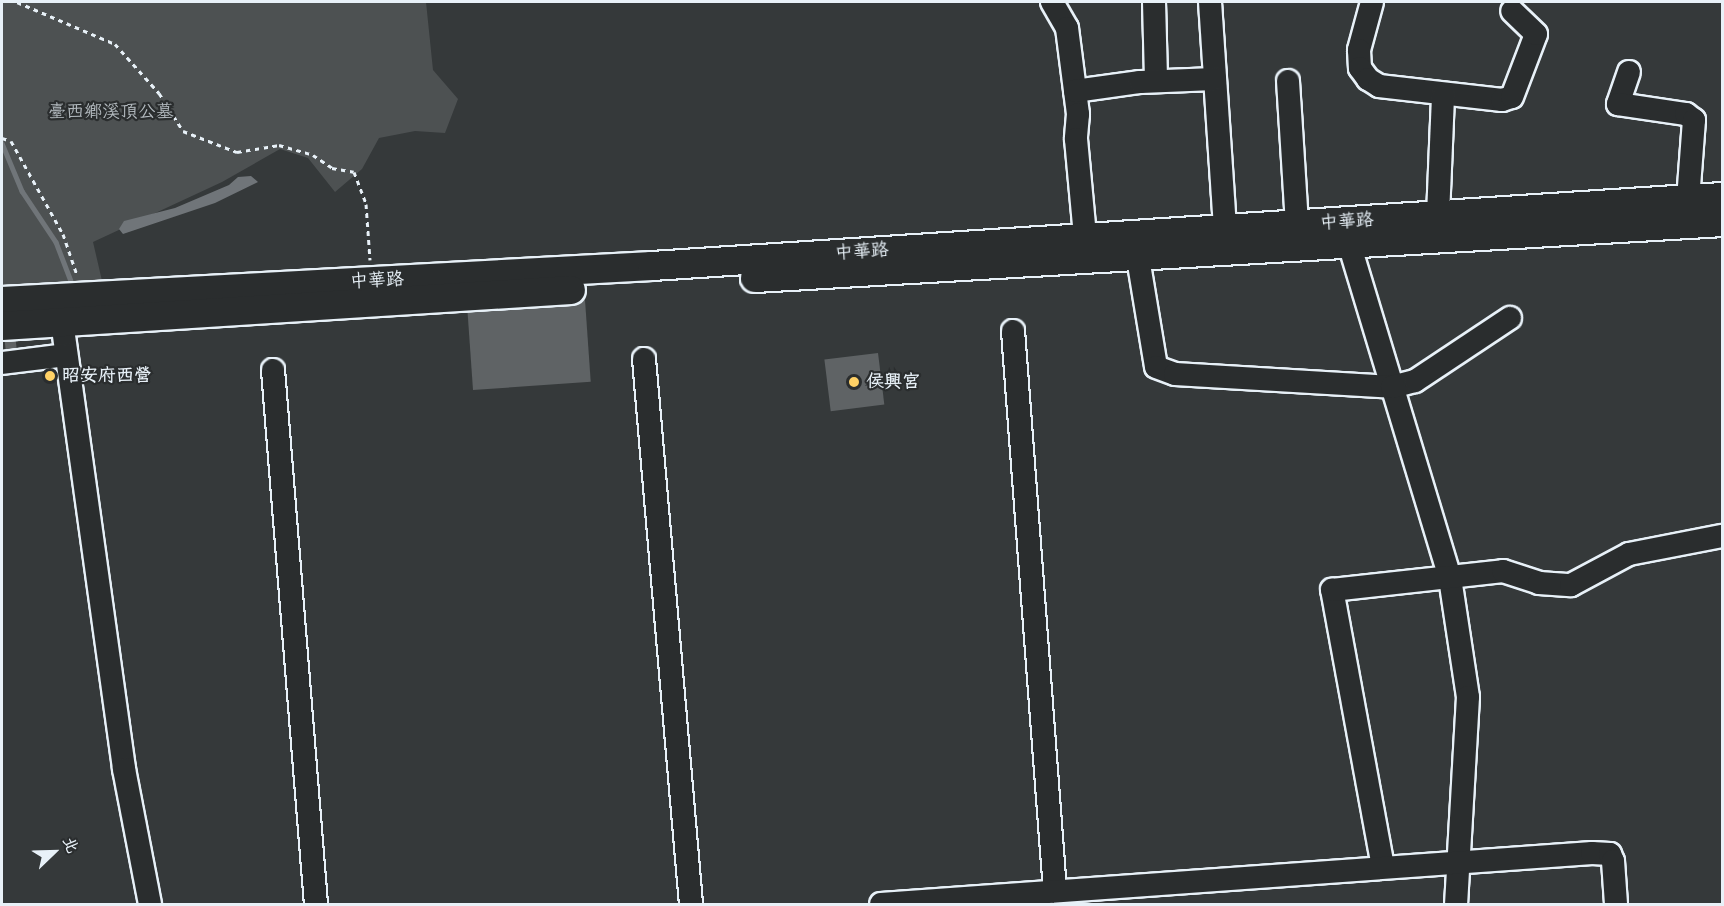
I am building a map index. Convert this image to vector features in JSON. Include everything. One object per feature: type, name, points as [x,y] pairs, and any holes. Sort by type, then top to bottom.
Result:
[{"type":"main road","name":"中華路","points":[[2,301],[66,306],[666,283],[1138,258],[1346,234],[1438,216],[1722,197]]},
{"type":"main road","name":"中華路","points":[[2,326],[66,306],[372,281],[1085,236],[1297,225],[1346,234],[1722,222]]},
{"type":"street","points":[[1053,2],[1067,28],[1075,91],[1085,236]]},
{"type":"street","points":[[1154,2],[1156,81]]},
{"type":"street","points":[[1210,2],[1225,229]]},
{"type":"street","points":[[1372,2],[1359,50],[1360,68],[1368,79],[1379,86],[1443,96],[1502,100],[1512,97],[1536,34],[1512,11]]},
{"type":"street","points":[[1629,72],[1618,104],[1686,114],[1694,120],[1688,199]]},
{"type":"street","points":[[1075,91],[1156,81],[1215,79]]},
{"type":"street","points":[[1288,81],[1297,225]]},
{"type":"street","points":[[1438,216],[1443,96]]},
{"type":"street","points":[[1346,234],[1450,578],[1468,697],[1456,904]]},
{"type":"street","points":[[1138,258],[1156,367],[1175,374],[1392,387],[1414,381],[1510,318]]},
{"type":"street","points":[[66,306],[66,355],[124,769],[150,904]]},
{"type":"street","points":[[1013,331],[1055,891]]},
{"type":"street","points":[[2,363],[66,355]]},
{"type":"street","points":[[644,359],[691,904]]},
{"type":"street","points":[[273,369],[316,904]]},
{"type":"street","points":[[1383,867],[1332,590],[1503,571],[1539,583],[1571,585],[1629,554],[1722,536]]},
{"type":"street","points":[[881,904],[1383,867],[1610,854],[1616,904]]},
{"type":"path","points":[[17,2],[115,44],[159,93],[183,131],[237,152],[279,145],[312,155],[332,168],[354,172],[366,204],[372,281]]},
{"type":"path","points":[[3,138],[11,141],[63,234],[78,278],[66,306]]},
{"type":"green space","name":"臺西鄉溪頂公墓","points":[[2,2],[426,2],[433,70],[458,99],[445,133],[415,131],[379,138],[362,169],[335,192],[308,158],[280,149],[222,182],[93,242],[103,285],[2,292]]},
{"type":"shaded area","points":[[251,176],[258,182],[215,203],[123,234],[119,229],[124,221],[175,208],[229,185],[238,177]]},
{"type":"building","points":[[585,300],[591,382],[473,390],[467,308]]},
{"type":"building","points":[[15,335],[19,370],[8,371],[4,336]]},
{"type":"building","name":"侯興宮","points":[[878,353],[884,405],[831,411],[824,360]]},
{"type":"waterway","points":[[2,143],[22,191],[56,242],[71,281]]},
{"type":"place","name":"昭安府西營","points":[[50,376]]},
{"type":"place","name":"侯興宮","points":[[854,382]]}]
